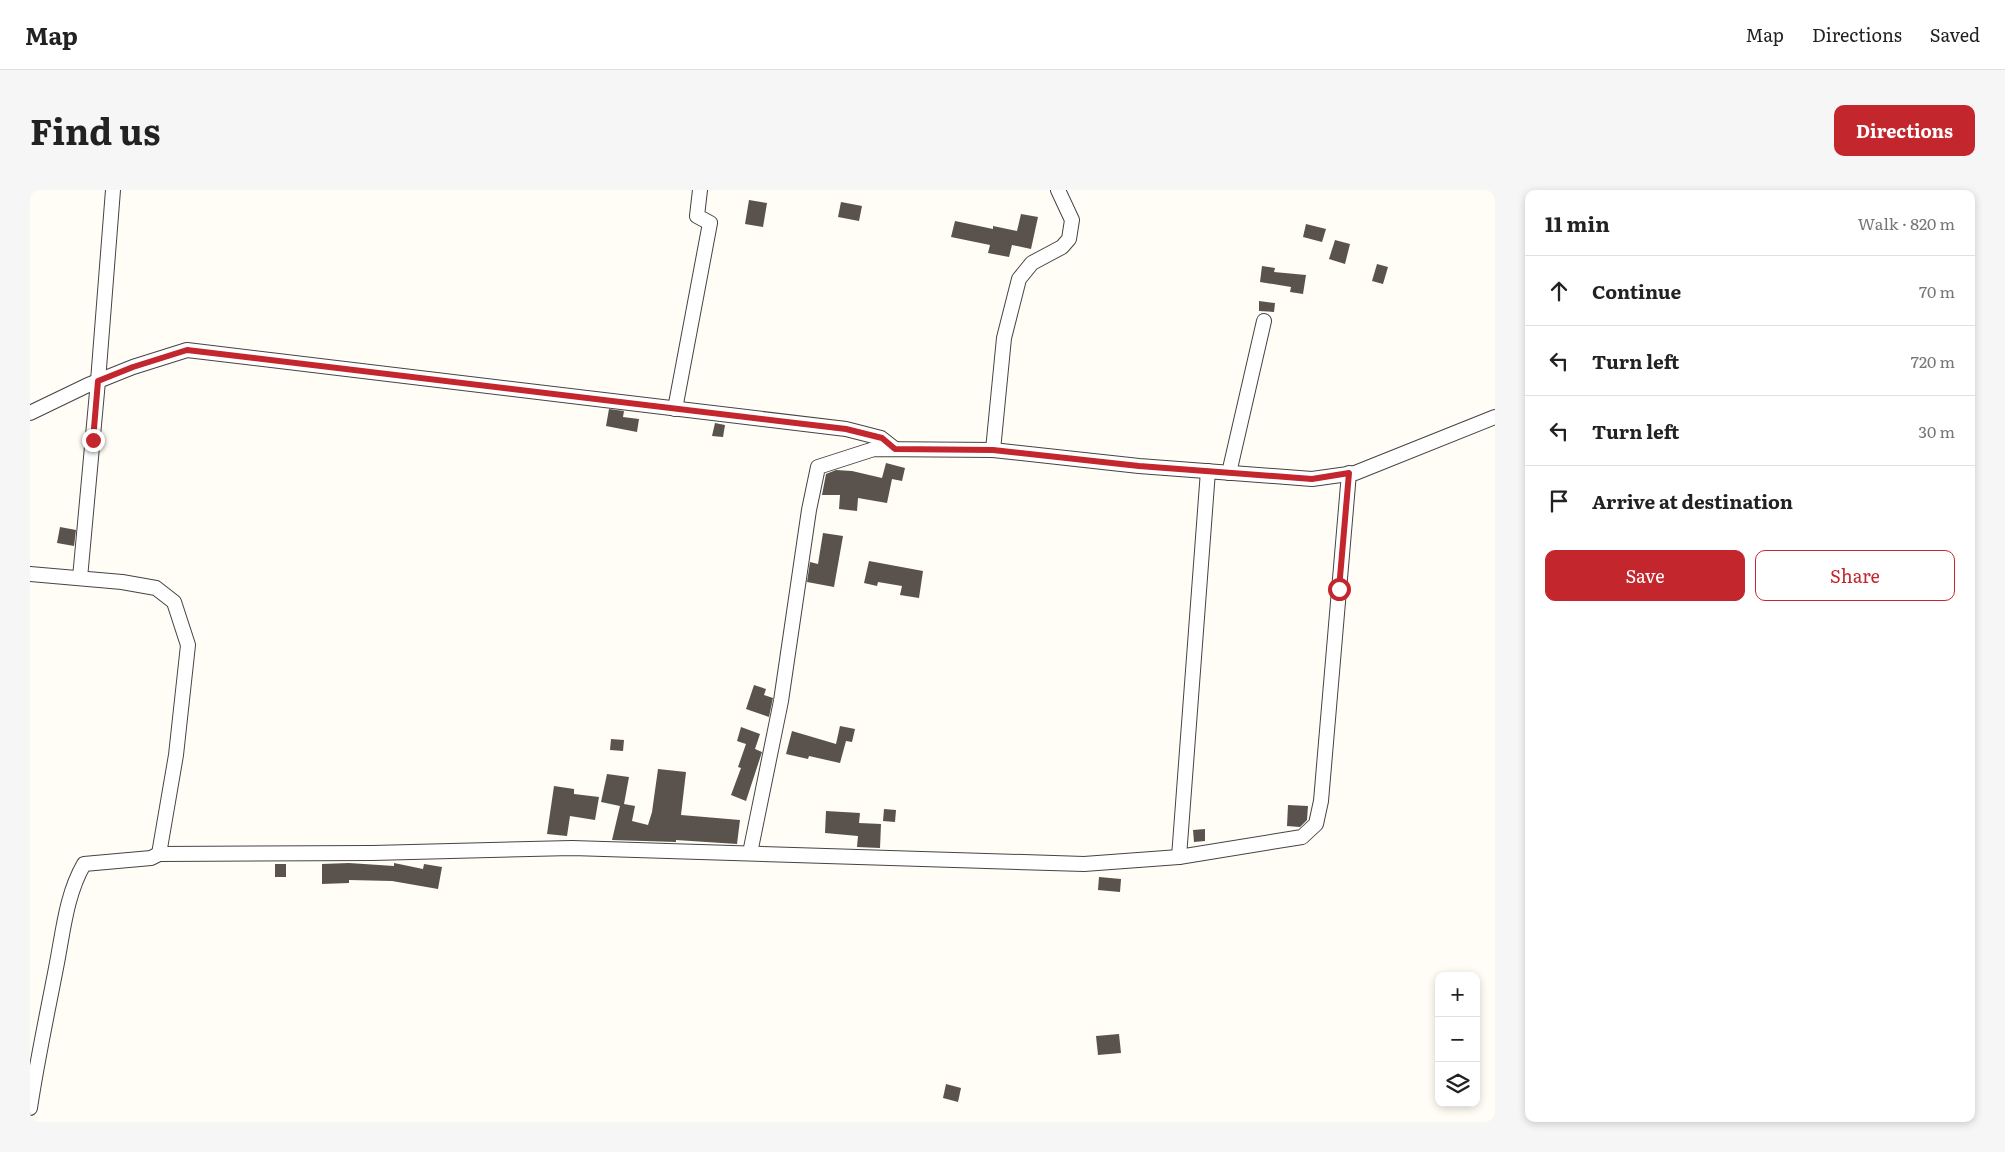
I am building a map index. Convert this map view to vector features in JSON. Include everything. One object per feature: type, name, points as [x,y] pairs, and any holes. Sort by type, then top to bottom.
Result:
[{"type":"street","points":[[80,578],[113,190]]},
{"type":"street","points":[[675,409],[710,223],[697,216],[700,190]]},
{"type":"street","points":[[993,450],[1004,338],[1019,279],[1032,264],[1062,247],[1069,239],[1072,220],[1058,190]]},
{"type":"street","points":[[1229,472],[1264,322]]},
{"type":"street","points":[[30,413],[98,381],[133,367],[187,350],[846,429],[882,438],[895,449]]},
{"type":"street","points":[[750,853],[781,700],[809,510],[818,467],[874,449],[993,450],[1139,466],[1312,479],[1349,473],[1495,418]]},
{"type":"street","points":[[1179,857],[1208,471]]},
{"type":"street","points":[[30,1108],[66,914],[76,877],[84,864],[151,858],[159,854],[372,853],[572,848],[1084,864],[1179,857],[1302,837],[1316,824],[1321,801],[1349,473]]},
{"type":"street","points":[[30,574],[122,582],[156,588],[174,602],[188,645],[176,755],[159,854]]},
{"type":"building","points":[[749,200],[767,203],[763,227],[745,224]]},
{"type":"building","points":[[841,202],[862,206],[859,221],[838,217]]},
{"type":"building","points":[[1021,214],[1038,217],[1031,249],[1012,245],[1009,257],[988,253],[990,245],[951,237],[955,221],[993,229],[993,226],[1017,231]]},
{"type":"building","points":[[1306,224],[1326,229],[1322,242],[1303,237]]},
{"type":"building","points":[[1335,240],[1350,244],[1345,264],[1329,259]]},
{"type":"building","points":[[1377,264],[1388,267],[1383,284],[1372,281]]},
{"type":"building","points":[[1262,266],[1275,268],[1274,272],[1306,275],[1303,294],[1290,292],[1291,287],[1260,282]]},
{"type":"building","points":[[1259,301],[1275,303],[1274,312],[1259,311]]},
{"type":"building","points":[[609,409],[624,411],[623,417],[639,419],[637,432],[606,426]]},
{"type":"building","points":[[715,423],[725,425],[723,437],[712,436]]},
{"type":"building","points":[[886,463],[905,468],[902,481],[892,479],[887,503],[858,498],[857,511],[839,509],[840,495],[822,495],[826,474],[836,470],[852,471],[882,478]]},
{"type":"building","points":[[60,527],[76,530],[74,546],[57,543]]},
{"type":"building","points":[[823,533],[843,536],[834,587],[807,582],[810,562],[818,564]]},
{"type":"building","points":[[869,561],[923,571],[919,598],[900,595],[902,586],[878,582],[877,586],[864,583]]},
{"type":"building","points":[[754,685],[766,689],[764,695],[773,698],[769,717],[746,709]]},
{"type":"building","points":[[840,726],[855,729],[852,742],[846,741],[840,763],[809,756],[808,759],[786,754],[792,731],[836,744]]},
{"type":"building","points":[[741,727],[760,734],[755,749],[762,752],[746,801],[731,795],[741,768],[738,767],[746,744],[737,741]]},
{"type":"building","points":[[611,739],[624,740],[623,751],[610,750]]},
{"type":"building","points":[[658,769],[686,772],[681,815],[740,820],[737,844],[676,840],[676,842],[612,840],[620,806],[601,802],[607,774],[629,777],[624,804],[635,806],[632,821],[648,825],[652,812]]},
{"type":"building","points":[[554,786],[574,789],[574,794],[599,797],[595,820],[570,816],[567,836],[547,834]]},
{"type":"building","points":[[1288,805],[1308,806],[1307,820],[1300,827],[1287,826]]},
{"type":"building","points":[[884,809],[896,810],[895,822],[883,821]]},
{"type":"building","points":[[826,811],[860,813],[859,823],[881,824],[880,848],[857,847],[858,836],[825,833]]},
{"type":"building","points":[[1205,829],[1205,841],[1194,842],[1193,830]]},
{"type":"building","points":[[349,863],[394,866],[394,863],[423,869],[424,864],[442,867],[438,889],[392,881],[349,880],[349,883],[322,884],[322,864]]},
{"type":"building","points":[[275,864],[286,864],[286,877],[275,877]]},
{"type":"building","points":[[1099,877],[1121,879],[1120,892],[1098,890]]},
{"type":"building","points":[[1119,1034],[1121,1053],[1098,1055],[1096,1036]]},
{"type":"building","points":[[946,1084],[961,1088],[958,1102],[943,1098]]},
{"type":"route","points":[[93,440],[98,381],[133,367],[187,350],[846,429],[882,438],[895,449],[993,450],[1139,466],[1312,479],[1349,473],[1339,589]]}]
